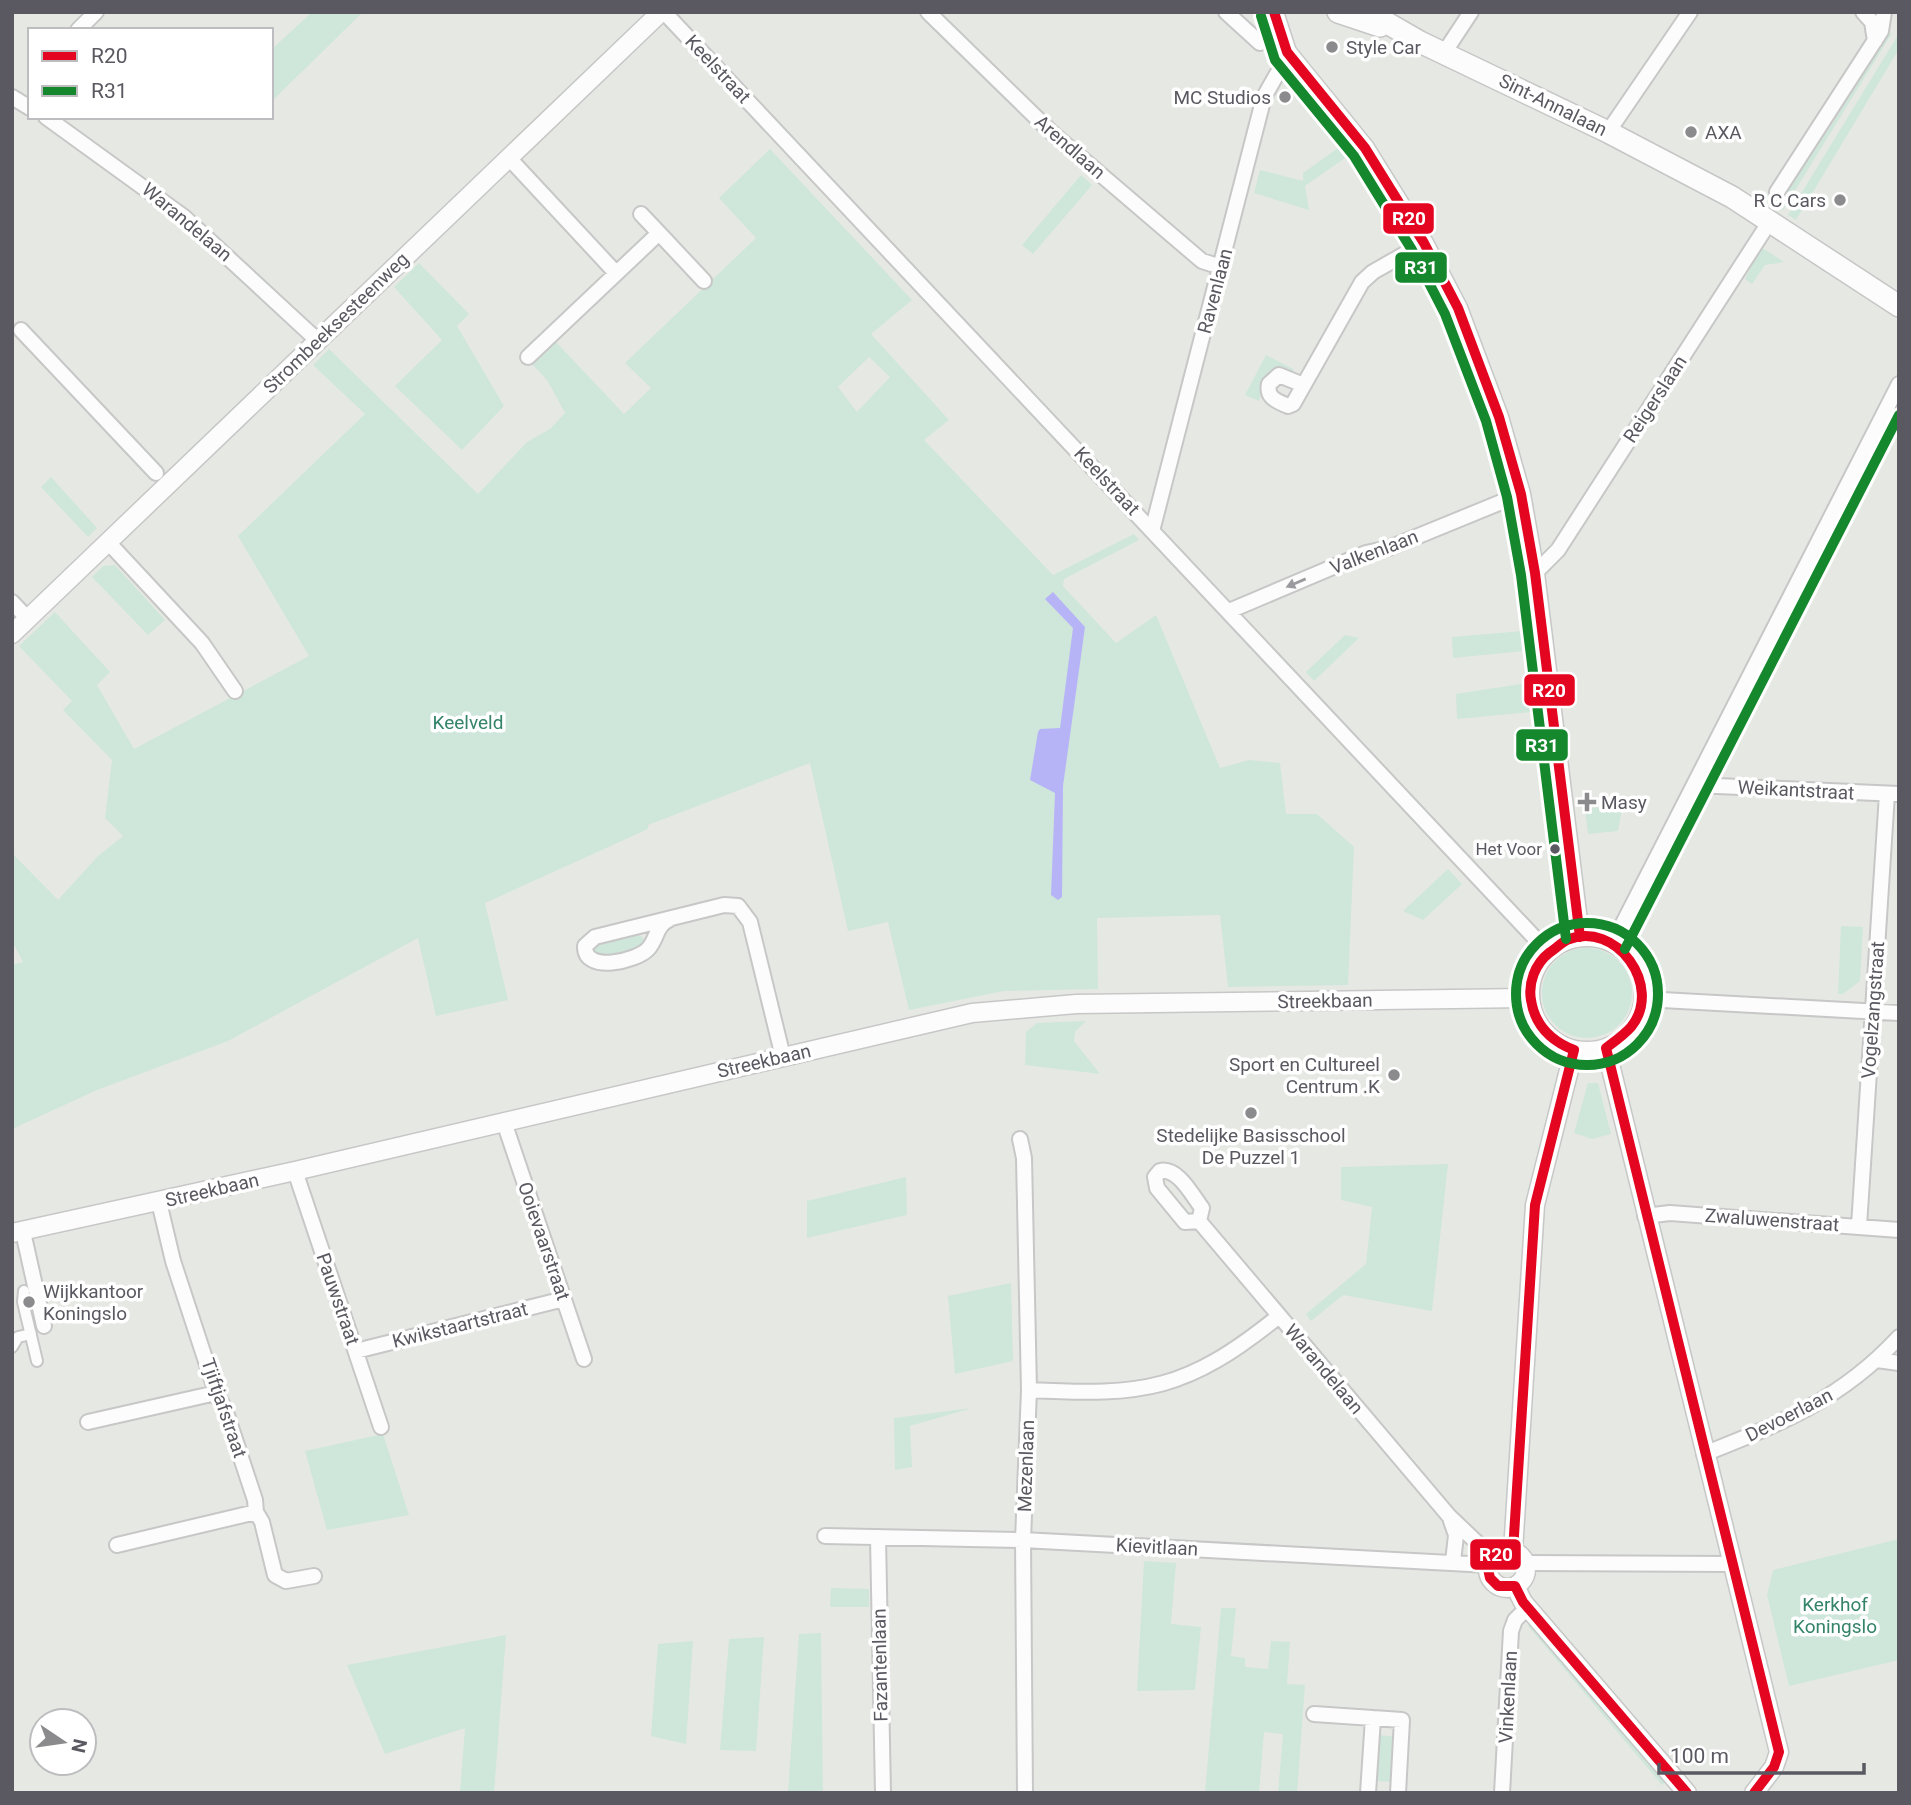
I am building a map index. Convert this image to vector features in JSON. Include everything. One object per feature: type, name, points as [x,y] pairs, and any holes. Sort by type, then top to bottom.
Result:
[{"type":"main road","name":"Sint-Annalaan","points":[[1338,12],[1405,34]]},
{"type":"main road","name":"Sint-Annalaan","points":[[1368,12],[1405,34],[1608,132],[1698,181],[1899,306]]},
{"type":"main road","name":"Sint-Annalaan","points":[[1767,226],[1899,320]]},
{"type":"street","points":[[80,28],[96,12]]},
{"type":"street","name":"Strombeeksesteenweg","points":[[12,634],[663,12]]},
{"type":"street","name":"Keelstraat","points":[[663,12],[1548,952]]},
{"type":"street","name":"Arendlaan","points":[[929,12],[1051,132],[1202,261],[1221,267]]},
{"type":"street","points":[[1226,12],[1260,43]]},
{"type":"street","points":[[1275,12],[1281,41],[1378,166],[1424,243],[1458,308],[1483,369],[1521,494],[1535,573],[1580,937]]},
{"type":"street","points":[[1444,53],[1471,12]]},
{"type":"street","points":[[1608,132],[1689,12]]},
{"type":"street","points":[[1863,12],[1872,22],[1875,41]]},
{"type":"street","points":[[1777,192],[1875,41],[1884,22],[1884,12],[1899,19]]},
{"type":"street","name":"Ravenlaan","points":[[1152,531],[1264,97],[1278,73],[1293,59]]},
{"type":"street","name":"Warandelaan","points":[[49,119],[184,217],[317,340]]},
{"type":"street","points":[[509,158],[615,272]]},
{"type":"street","points":[[641,214],[704,281]]},
{"type":"street","name":"Reigerslaan","points":[[1535,573],[1553,556],[1767,226]]},
{"type":"street","points":[[528,356],[659,233]]},
{"type":"street","points":[[1305,383],[1362,282],[1373,272],[1424,243]]},
{"type":"street","points":[[20,330],[156,472]]},
{"type":"street","points":[[1613,943],[1899,384]]},
{"type":"street","name":"Valkenlaan","points":[[1228,611],[1521,494]]},
{"type":"street","points":[[108,542],[202,643],[235,691]]},
{"type":"street","points":[[12,602],[28,619]]},
{"type":"street","name":"Weikantstraat","points":[[1694,785],[1893,794]]},
{"type":"street","name":"Vogelzangstraat","points":[[1859,1226],[1873,1011],[1893,794]]},
{"type":"street","points":[[670,919],[658,927],[651,945],[641,955],[600,964],[592,962],[586,955],[585,946],[591,939],[670,919],[731,904],[744,909],[750,922],[783,1057]]},
{"type":"street","points":[[1580,937],[1613,943],[1636,966],[1644,999],[1635,1023],[1622,1038],[1606,1048],[1574,1050],[1558,1043],[1543,1030],[1532,1010],[1530,998],[1534,972],[1548,952],[1563,942],[1580,937]]},
{"type":"street","name":"Streekbaan","points":[[18,1232],[295,1171],[972,1013],[1015,1007],[1084,1003],[1530,998]]},
{"type":"street","points":[[1644,999],[1899,1013]]},
{"type":"street","points":[[1606,1048],[1645,1216],[1779,1752],[1774,1767],[1754,1793]]},
{"type":"street","points":[[1515,1586],[1524,1577],[1519,1557],[1535,1205],[1574,1050]]},
{"type":"street","name":"Ooievaarstraat","points":[[504,1122],[584,1359]]},
{"type":"street","name":"Mezenlaan","points":[[1020,1139],[1024,1158],[1029,1390],[1023,1540],[1025,1793]]},
{"type":"street","name":"Pauwstraat","points":[[295,1171],[381,1427]]},
{"type":"street","name":"Tjiftjafstraat","points":[[159,1202],[173,1261],[255,1500],[256,1512],[262,1522],[278,1578],[286,1581],[314,1576]]},
{"type":"street","name":"Zwaluwenstraat","points":[[1645,1216],[1670,1213],[1899,1230]]},
{"type":"street","name":"Warandelaan","points":[[1199,1221],[1490,1561],[1494,1582],[1503,1588],[1515,1586],[1528,1607],[1687,1793]]},
{"type":"street","points":[[18,1232],[44,1326]]},
{"type":"street","points":[[24,1291],[23,1302],[37,1362]]},
{"type":"street","name":"Kwikstaartstraat","points":[[356,1351],[564,1299]]},
{"type":"street","points":[[1029,1390],[1120,1392],[1167,1384],[1225,1357],[1279,1316]]},
{"type":"street","points":[[12,1347],[18,1338],[31,1334]]},
{"type":"street","name":"Devoerlaan","points":[[1704,1454],[1812,1408],[1877,1360],[1899,1337]]},
{"type":"street","points":[[1877,1360],[1899,1363]]},
{"type":"street","points":[[88,1422],[216,1392]]},
{"type":"street","points":[[117,1545],[256,1512]]},
{"type":"street","points":[[1449,1516],[1456,1535],[1454,1562]]},
{"type":"street","name":"Kievitlaan","points":[[825,1536],[1023,1540],[1454,1562],[1490,1561]]},
{"type":"street","name":"Fazantenlaan","points":[[878,1536],[883,1793]]},
{"type":"street","points":[[1490,1561],[1500,1551],[1519,1557],[1732,1564]]},
{"type":"street","name":"Vinkenlaan","points":[[1502,1793],[1511,1632],[1515,1620],[1528,1607]]},
{"type":"street","points":[[1314,1714],[1402,1720],[1398,1793]]},
{"type":"street","points":[[1367,1793],[1373,1718]]},
{"type":"green space","points":[[312,12],[363,12],[273,100],[273,48]]},
{"type":"green space","points":[[1892,33],[1783,210],[1764,200],[1770,191],[1781,197],[1830,127],[1886,35]]},
{"type":"green space","points":[[1898,35],[1899,49],[1796,220],[1788,215]]},
{"type":"green space","points":[[1338,148],[1345,158],[1305,186],[1309,210],[1254,193],[1260,170],[1303,181],[1303,173]]},
{"type":"green space","name":"Keelveld","points":[[770,149],[912,300],[871,334],[949,420],[924,440],[1053,575],[1134,534],[1139,540],[1064,579],[1063,586],[1116,643],[1156,615],[1220,768],[1249,760],[1280,763],[1286,814],[1317,814],[1354,847],[1348,985],[1228,987],[1220,915],[1097,918],[1098,989],[1004,991],[909,1010],[888,922],[848,931],[810,763],[648,825],[648,829],[485,903],[508,1000],[436,1016],[418,938],[228,1041],[97,1090],[12,1129],[12,965],[23,962],[12,941],[12,853],[58,900],[98,856],[123,836],[105,818],[112,760],[63,710],[72,701],[19,646],[55,612],[110,672],[97,685],[134,749],[309,656],[238,536],[365,414],[313,365],[329,349],[478,494],[527,442],[550,429],[565,413],[547,380],[532,364],[556,342],[624,414],[651,388],[625,363],[756,238],[719,198]],"holes":[[[869,357],[890,377],[857,412],[838,387]]]},
{"type":"green space","points":[[1081,175],[1092,185],[1033,254],[1022,245]]},
{"type":"green space","points":[[1761,247],[1784,262],[1765,265],[1752,284],[1745,279]]},
{"type":"green space","points":[[419,263],[469,314],[457,326],[504,406],[462,450],[395,386],[442,340],[394,287]]},
{"type":"green space","points":[[1266,355],[1293,369],[1294,375],[1277,370],[1267,374],[1259,401],[1245,395]]},
{"type":"green space","points":[[51,477],[97,528],[88,537],[41,487]]},
{"type":"green space","points":[[115,565],[165,620],[148,635],[92,577],[103,566]]},
{"type":"green space","points":[[1522,631],[1524,651],[1453,658],[1452,637]]},
{"type":"green space","points":[[1345,635],[1359,638],[1314,681],[1306,672]]},
{"type":"green space","points":[[1528,683],[1532,712],[1457,719],[1456,694]]},
{"type":"green space","points":[[1623,804],[1618,831],[1588,834],[1585,809]]},
{"type":"green space","points":[[1448,869],[1462,884],[1423,920],[1403,911]]},
{"type":"green space","points":[[1841,926],[1863,927],[1860,981],[1843,994],[1838,994]]},
{"type":"green space","points":[[637,933],[644,939],[640,949],[601,958],[592,952],[593,944]]},
{"type":"green space","points":[[1587,948],[1604,951],[1619,961],[1629,976],[1632,993],[1629,1010],[1619,1025],[1604,1035],[1587,1038],[1570,1035],[1555,1025],[1545,1010],[1542,993],[1545,976],[1555,961],[1570,951]]},
{"type":"green space","points":[[1086,1021],[1075,1032],[1074,1041],[1100,1074],[1025,1065],[1026,1032],[1037,1023]]},
{"type":"green space","points":[[1588,1083],[1598,1083],[1611,1134],[1592,1139],[1574,1133]]},
{"type":"green space","points":[[1448,1164],[1432,1311],[1343,1295],[1311,1321],[1306,1314],[1366,1264],[1372,1207],[1341,1200],[1341,1167]]},
{"type":"green space","points":[[906,1177],[907,1215],[807,1238],[807,1201]]},
{"type":"green space","points":[[1011,1283],[1013,1361],[955,1374],[948,1296]]},
{"type":"green space","points":[[972,1408],[910,1426],[912,1467],[895,1470],[894,1418]]},
{"type":"green space","points":[[383,1434],[409,1515],[327,1530],[305,1451]]},
{"type":"green space","name":"Kerkhof Koningslo","points":[[1899,1539],[1899,1660],[1789,1686],[1767,1595],[1773,1570]]},
{"type":"green space","points":[[1144,1561],[1176,1563],[1171,1624],[1201,1627],[1195,1690],[1137,1691]]},
{"type":"green space","points":[[831,1588],[869,1589],[869,1607],[830,1607]]},
{"type":"green space","points":[[1221,1608],[1236,1608],[1231,1656],[1245,1658],[1245,1667],[1268,1669],[1271,1641],[1290,1642],[1287,1684],[1305,1685],[1297,1793],[1278,1793],[1283,1734],[1264,1732],[1259,1793],[1205,1793]]},
{"type":"green space","points":[[1532,1623],[1666,1782],[1662,1785],[1528,1626]]},
{"type":"green space","points":[[821,1633],[823,1793],[788,1793],[799,1634]]},
{"type":"green space","points":[[506,1635],[494,1793],[460,1793],[465,1728],[385,1754],[347,1665]]},
{"type":"green space","points":[[764,1637],[756,1751],[720,1750],[729,1639]]},
{"type":"green space","points":[[693,1641],[686,1744],[651,1736],[658,1644]]},
{"type":"green space","points":[[1379,1735],[1397,1737],[1394,1782],[1376,1781]]},
{"type":"water","points":[[1053,592],[1085,627],[1063,786],[1062,897],[1058,900],[1051,895],[1055,793],[1030,780],[1038,732],[1040,729],[1060,728],[1073,628],[1045,599]]},
{"type":"transit line","name":"R20","points":[[1274,12],[1287,52],[1365,148],[1424,243],[1458,308],[1499,417],[1521,494],[1535,573],[1580,937]]},
{"type":"transit line","name":"R31","points":[[1261,16],[1275,60],[1354,156],[1412,250],[1445,314],[1486,421],[1507,497],[1521,575],[1566,939]]},
{"type":"transit line","name":"R31","points":[[1625,949],[1899,415]]},
{"type":"transit line","name":"R31","points":[[1587,923],[1614,929],[1637,944],[1652,967],[1658,994],[1652,1021],[1637,1044],[1614,1059],[1587,1065],[1560,1059],[1537,1044],[1522,1021],[1516,994],[1522,967],[1537,944],[1560,929],[1587,923]]},
{"type":"transit line","name":"R20","points":[[1687,1793],[1523,1602],[1515,1586],[1498,1586],[1490,1578],[1488,1569],[1496,1554],[1513,1551],[1535,1205],[1574,1050],[1551,1037],[1540,1025],[1533,1009],[1531,987],[1536,968],[1544,957],[1567,940],[1585,936],[1602,939],[1617,948],[1630,961],[1638,976],[1642,994],[1640,1011],[1631,1027],[1606,1048],[1779,1752],[1774,1767],[1754,1793]]},
{"type":"place","name":"Style Car","points":[[1332,47]]},
{"type":"place","name":"MC Studios","points":[[1285,97]]},
{"type":"place","name":"AXA","points":[[1691,132]]},
{"type":"place","name":"R C Cars","points":[[1840,200]]},
{"type":"place","name":"Masy","points":[[1587,802]]},
{"type":"place","name":"Het Voor","points":[[1555,849]]},
{"type":"place","name":"Sport en Cultureel Centrum .K","points":[[1394,1075]]},
{"type":"place","name":"Stedelijke Basisschool De Puzzel 1","points":[[1251,1113]]},
{"type":"place","name":"Wijkkantoor Koningslo","points":[[29,1302]]}]
